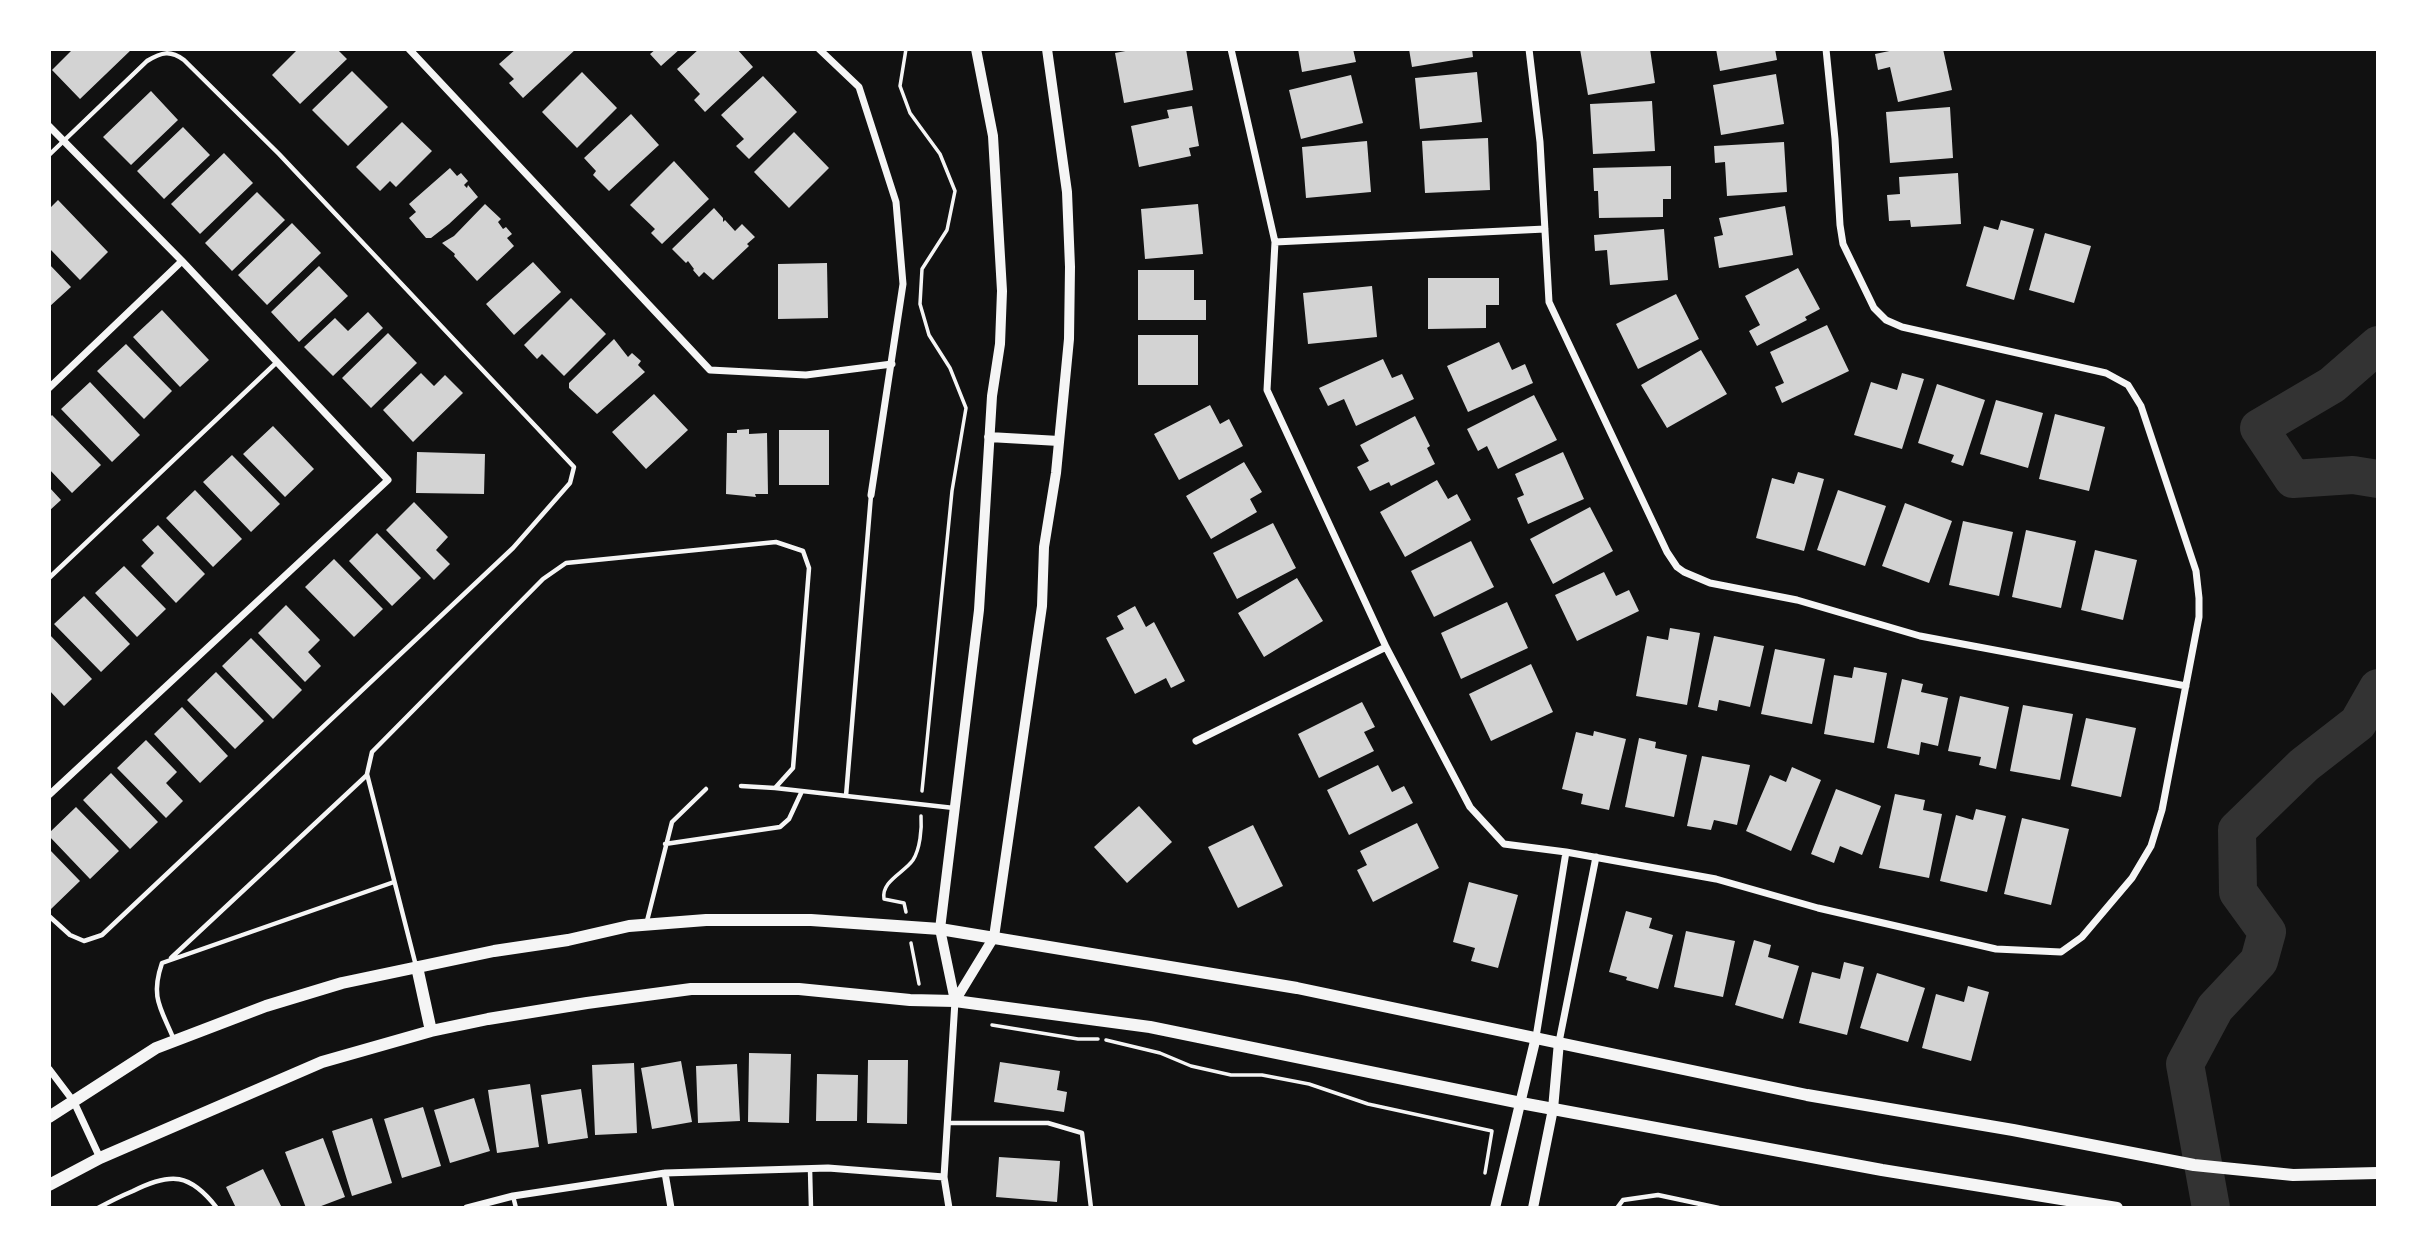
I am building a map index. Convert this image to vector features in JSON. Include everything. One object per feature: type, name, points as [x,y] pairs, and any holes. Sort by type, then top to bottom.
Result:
[{"type":"main road","points":[[49,1117],[156,1048],[266,1006],[342,984],[494,951],[568,940],[629,926],[706,920],[811,920],[940,929],[1297,988],[1807,1095],[2013,1129],[2194,1165],[2293,1175],[2378,1173]]},
{"type":"main road","points":[[417,967],[431,1031]]},
{"type":"main road","points":[[49,1185],[100,1158],[322,1062],[431,1031],[587,1003],[691,989],[799,989],[922,1000],[954,1000],[1150,1027],[1521,1104],[1882,1170],[2117,1208]]},
{"type":"street","points":[[409,49],[710,370],[807,375],[892,364]]},
{"type":"street","points":[[819,49],[859,87],[896,202],[903,284],[871,495]]},
{"type":"street","points":[[949,1208],[944,1177],[954,1000],[940,929],[979,610],[989,436],[1000,344],[1002,291],[992,136],[976,49]]},
{"type":"street","points":[[954,1000],[995,937],[1042,606],[1044,547],[1059,441],[1069,340],[1067,192],[1047,49]]},
{"type":"street","points":[[1231,49],[1275,242],[1267,390],[1386,647],[1469,807],[1504,844],[1566,852],[1716,879],[1818,908],[1996,948],[2061,952],[2082,937],[2132,878],[2151,846],[2162,810],[2199,617],[2196,571],[2141,405],[2134,391],[2123,381],[2106,373],[1902,327],[1879,314],[1870,301],[1841,234],[1826,49]]},
{"type":"street","points":[[1529,49],[1540,142],[1547,295],[1551,309],[1667,552],[1677,567],[1710,583],[1797,600],[1920,636],[2186,685]]},
{"type":"street","points":[[49,126],[182,261],[388,480],[49,795]]},
{"type":"street","points":[[1275,242],[1545,229]]},
{"type":"street","points":[[49,388],[182,261]]},
{"type":"street","points":[[989,436],[1059,441]]},
{"type":"street","points":[[1196,741],[1386,647]]},
{"type":"street","points":[[1495,1208],[1536,1037],[1566,852]]},
{"type":"street","points":[[1533,1208],[1553,1109],[1559,1042],[1596,857]]},
{"type":"street","points":[[49,1069],[74,1102],[100,1158]]},
{"type":"street","points":[[467,1208],[513,1196],[665,1173],[810,1169],[944,1177]]},
{"type":"street","points":[[665,1173],[671,1208]]},
{"type":"lane","points":[[49,155],[147,61],[162,52],[175,53],[279,154],[574,467],[570,482],[513,548],[102,935],[84,941],[70,935],[49,916]]},
{"type":"lane","points":[[49,578],[277,362]]},
{"type":"lane","points":[[846,796],[871,495]]},
{"type":"lane","points":[[417,967],[367,774],[372,752],[543,579],[566,563],[776,542],[803,551],[809,568],[793,768],[775,788]]},
{"type":"lane","points":[[168,961],[367,774]]},
{"type":"lane","points":[[741,786],[955,808]]},
{"type":"lane","points":[[646,925],[672,822],[706,789]]},
{"type":"lane","points":[[665,844],[780,827],[789,819],[802,791]]},
{"type":"lane","points":[[174,1041],[155,993],[162,963],[394,882]]},
{"type":"lane","points":[[948,1123],[1048,1123],[1082,1133],[1091,1208]]},
{"type":"lane","points":[[810,1169],[811,1208]]},
{"type":"lane","points":[[98,1208],[154,1181],[176,1177],[189,1181],[206,1193],[217,1208]]},
{"type":"lane","points":[[1617,1208],[1623,1200],[1658,1195],[1719,1208]]},
{"type":"lane","points":[[513,1196],[516,1208]]},
{"type":"path","points":[[906,49],[900,86],[909,114],[940,154],[955,191],[947,230],[922,269],[920,304],[929,335],[950,368],[965,408],[952,491],[920,804],[922,829],[914,859],[887,885],[883,894],[884,899],[904,903],[922,1000]]},
{"type":"path","points":[[990,1024],[1078,1039],[1101,1039],[1160,1053],[1191,1066],[1231,1075],[1262,1074],[1309,1084],[1368,1104],[1492,1131],[1484,1182]]},
{"type":"building","points":[[73,49],[132,49],[80,99],[52,70]]},
{"type":"building","points":[[298,49],[337,49],[347,59],[300,104],[272,75]]},
{"type":"building","points":[[516,49],[576,49],[523,98],[509,83],[514,79],[499,64]]},
{"type":"building","points":[[656,49],[680,49],[661,66],[650,54]]},
{"type":"building","points":[[699,49],[737,49],[753,67],[705,112],[694,100],[700,94],[677,69]]},
{"type":"building","points":[[1136,49],[1186,49],[1193,90],[1124,103],[1115,53]]},
{"type":"building","points":[[1298,49],[1353,49],[1356,62],[1302,72]]},
{"type":"building","points":[[1409,49],[1472,49],[1473,57],[1412,67]]},
{"type":"building","points":[[1580,49],[1650,49],[1655,83],[1588,95]]},
{"type":"building","points":[[1716,49],[1775,49],[1777,60],[1720,71]]},
{"type":"building","points":[[1899,49],[1943,49],[1952,90],[1898,102],[1890,67],[1878,70],[1875,54]]},
{"type":"building","points":[[352,71],[388,107],[348,146],[312,110]]},
{"type":"building","points":[[582,72],[617,108],[577,148],[542,112]]},
{"type":"building","points":[[1477,72],[1482,122],[1420,129],[1415,78]]},
{"type":"building","points":[[1776,74],[1784,124],[1721,135],[1713,85]]},
{"type":"building","points":[[1351,75],[1363,123],[1301,139],[1289,90]]},
{"type":"building","points":[[763,76],[797,112],[749,159],[736,146],[744,139],[721,115]]},
{"type":"building","points":[[151,91],[178,120],[131,165],[103,137]]},
{"type":"building","points":[[1652,101],[1655,151],[1593,154],[1590,104]]},
{"type":"building","points":[[1192,106],[1199,146],[1189,148],[1191,156],[1139,167],[1131,126],[1169,118],[1167,110]]},
{"type":"building","points":[[1950,107],[1953,158],[1890,163],[1886,112]]},
{"type":"building","points":[[631,114],[659,145],[609,191],[593,175],[596,171],[584,158]]},
{"type":"building","points":[[402,122],[432,151],[396,187],[390,181],[380,191],[356,167]]},
{"type":"building","points":[[183,127],[210,155],[164,199],[137,171]]},
{"type":"building","points":[[794,132],[829,168],[789,208],[754,172]]},
{"type":"building","points":[[1488,138],[1490,190],[1425,193],[1422,141]]},
{"type":"building","points":[[1367,141],[1371,192],[1306,198],[1302,147]]},
{"type":"building","points":[[1784,142],[1787,192],[1727,196],[1725,162],[1715,163],[1714,146]]},
{"type":"building","points":[[224,153],[253,183],[200,234],[171,204]]},
{"type":"building","points":[[674,161],[709,199],[662,244],[651,233],[655,229],[630,205]]},
{"type":"building","points":[[1671,166],[1671,199],[1663,199],[1663,217],[1599,218],[1598,191],[1594,191],[1593,168]]},
{"type":"building","points":[[450,168],[457,176],[461,173],[468,181],[464,185],[467,188],[468,185],[478,197],[449,224],[431,238],[426,238],[409,218],[416,212],[409,204]]},
{"type":"building","points":[[1958,173],[1961,224],[1911,227],[1910,220],[1889,221],[1887,195],[1900,194],[1899,177]]},
{"type":"building","points":[[257,192],[285,220],[232,271],[205,243]]},
{"type":"building","points":[[58,200],[108,252],[80,280],[49,248],[49,209]]},
{"type":"building","points":[[485,204],[501,219],[498,222],[503,229],[506,227],[512,234],[507,238],[514,246],[477,281],[455,254],[442,243],[454,236]]},
{"type":"building","points":[[1198,204],[1203,254],[1145,259],[1141,209]]},
{"type":"building","points":[[1785,206],[1793,255],[1719,268],[1714,237],[1723,235],[1719,218]]},
{"type":"building","points":[[714,208],[723,218],[723,222],[725,220],[735,231],[742,224],[755,237],[713,280],[704,272],[699,277],[688,261],[686,263],[672,249]]},
{"type":"building","points":[[2001,220],[2034,229],[2014,300],[1966,286],[1984,226],[1998,230]]},
{"type":"building","points":[[292,223],[321,253],[267,305],[238,275]]},
{"type":"building","points":[[1664,229],[1668,280],[1610,285],[1607,250],[1595,251],[1594,235]]},
{"type":"building","points":[[2045,233],[2091,246],[2074,303],[2029,290]]},
{"type":"building","points":[[533,262],[561,292],[514,335],[486,304]]},
{"type":"building","points":[[827,263],[828,318],[778,319],[778,264]]},
{"type":"building","points":[[49,264],[71,287],[49,307]]},
{"type":"building","points":[[319,266],[348,296],[299,342],[271,312]]},
{"type":"building","points":[[1798,268],[1820,309],[1805,317],[1807,320],[1757,346],[1749,331],[1760,325],[1745,296]]},
{"type":"building","points":[[1138,270],[1194,270],[1194,300],[1206,300],[1206,320],[1138,320]]},
{"type":"building","points":[[1428,278],[1499,278],[1499,305],[1486,305],[1486,328],[1428,329]]},
{"type":"building","points":[[1372,286],[1377,337],[1308,344],[1303,293]]},
{"type":"building","points":[[1676,294],[1699,339],[1638,369],[1616,324]]},
{"type":"building","points":[[571,298],[606,334],[564,376],[542,354],[537,359],[524,345]]},
{"type":"building","points":[[162,310],[209,360],[180,387],[133,337]]},
{"type":"building","points":[[368,312],[383,328],[333,376],[304,347],[335,318],[348,331]]},
{"type":"building","points":[[1827,325],[1849,371],[1782,403],[1775,387],[1784,383],[1770,352]]},
{"type":"building","points":[[388,333],[417,363],[371,408],[342,378]]},
{"type":"building","points":[[1138,335],[1198,335],[1198,385],[1138,385]]},
{"type":"building","points":[[614,339],[628,357],[632,353],[641,361],[638,365],[645,372],[597,414],[569,388],[569,383]]},
{"type":"building","points":[[1499,342],[1512,370],[1525,364],[1533,383],[1468,412],[1447,366]]},
{"type":"building","points":[[126,344],[172,391],[144,419],[97,371]]},
{"type":"building","points":[[1701,350],[1727,394],[1667,428],[1641,385]]},
{"type":"building","points":[[1383,359],[1392,378],[1402,374],[1414,399],[1356,426],[1344,399],[1328,406],[1319,388]]},
{"type":"building","points":[[421,373],[434,386],[445,375],[463,393],[413,442],[383,410]]},
{"type":"building","points":[[1902,373],[1924,379],[1902,449],[1854,435],[1871,382],[1897,390]]},
{"type":"building","points":[[90,382],[140,435],[112,462],[61,409]]},
{"type":"building","points":[[1937,384],[1985,400],[1963,466],[1951,462],[1954,455],[1918,443]]},
{"type":"building","points":[[654,394],[688,430],[646,469],[612,432]]},
{"type":"building","points":[[1534,395],[1557,440],[1498,469],[1487,446],[1478,451],[1467,429]]},
{"type":"building","points":[[1996,400],[2043,413],[2028,468],[1980,454]]},
{"type":"building","points":[[1210,405],[1220,424],[1229,419],[1243,446],[1179,480],[1154,434]]},
{"type":"building","points":[[2055,414],[2105,427],[2089,491],[2039,479]]},
{"type":"building","points":[[52,415],[101,465],[72,493],[49,469],[49,418]]},
{"type":"building","points":[[1415,416],[1430,446],[1427,448],[1435,464],[1391,486],[1389,482],[1370,491],[1357,467],[1369,461],[1360,445]]},
{"type":"building","points":[[273,426],[314,469],[285,497],[243,454]]},
{"type":"building","points":[[749,429],[749,434],[767,433],[768,494],[755,494],[756,497],[726,494],[727,433]]},
{"type":"building","points":[[779,430],[829,430],[829,485],[779,485]]},
{"type":"building","points":[[417,452],[485,454],[484,494],[416,493]]},
{"type":"building","points":[[1563,452],[1584,499],[1528,524],[1517,498],[1524,495],[1515,474]]},
{"type":"building","points":[[232,455],[280,504],[251,532],[203,482]]},
{"type":"building","points":[[1244,462],[1262,492],[1250,499],[1257,512],[1211,539],[1186,496]]},
{"type":"building","points":[[1798,472],[1824,479],[1804,551],[1756,538],[1772,478],[1794,484]]},
{"type":"building","points":[[1437,480],[1448,499],[1457,494],[1471,520],[1405,557],[1380,512]]},
{"type":"building","points":[[49,487],[61,500],[49,511]]},
{"type":"building","points":[[195,490],[242,539],[213,567],[166,518]]},
{"type":"building","points":[[1838,490],[1886,506],[1865,566],[1817,550]]},
{"type":"building","points":[[414,502],[448,537],[436,550],[450,564],[434,580],[386,530]]},
{"type":"building","points":[[1905,503],[1952,521],[1929,583],[1882,566]]},
{"type":"building","points":[[1590,507],[1613,551],[1553,584],[1530,539]]},
{"type":"building","points":[[1963,521],[2013,532],[1999,596],[1949,585]]},
{"type":"building","points":[[1273,523],[1296,568],[1237,599],[1213,553]]},
{"type":"building","points":[[158,525],[205,574],[176,603],[141,566],[154,553],[142,540]]},
{"type":"building","points":[[2026,530],[2076,541],[2061,608],[2012,597]]},
{"type":"building","points":[[377,533],[421,578],[392,606],[349,561]]},
{"type":"building","points":[[1471,541],[1494,587],[1434,617],[1411,571]]},
{"type":"building","points":[[2095,550],[2137,560],[2123,620],[2081,610]]},
{"type":"building","points":[[334,559],[383,609],[354,637],[305,587]]},
{"type":"building","points":[[124,566],[166,609],[137,637],[95,593]]},
{"type":"building","points":[[1604,572],[1616,596],[1629,590],[1639,611],[1577,641],[1555,595]]},
{"type":"building","points":[[1297,578],[1323,621],[1264,657],[1238,613]]},
{"type":"building","points":[[84,596],[130,644],[101,672],[54,624]]},
{"type":"building","points":[[1507,602],[1528,648],[1461,679],[1441,633]]},
{"type":"building","points":[[286,605],[320,640],[308,652],[321,666],[305,682],[258,633]]},
{"type":"building","points":[[1135,606],[1146,627],[1154,622],[1185,681],[1171,688],[1166,678],[1135,694],[1106,638],[1124,629],[1117,616]]},
{"type":"building","points":[[1670,628],[1700,633],[1687,705],[1636,696],[1647,636],[1668,640]]},
{"type":"building","points":[[49,634],[92,679],[64,706],[49,690]]},
{"type":"building","points":[[1714,636],[1764,646],[1750,707],[1719,700],[1717,711],[1698,707]]},
{"type":"building","points":[[251,638],[302,690],[273,719],[222,666]]},
{"type":"building","points":[[1775,649],[1825,659],[1812,724],[1761,714]]},
{"type":"building","points":[[1531,664],[1553,712],[1491,741],[1469,694]]},
{"type":"building","points":[[1854,667],[1887,673],[1874,743],[1824,734],[1834,675],[1852,678]]},
{"type":"building","points":[[216,672],[264,721],[235,749],[187,700]]},
{"type":"building","points":[[1902,679],[1923,684],[1921,692],[1948,698],[1938,746],[1921,742],[1919,755],[1887,748]]},
{"type":"building","points":[[1960,696],[2009,707],[1996,769],[1979,765],[1981,757],[1948,751]]},
{"type":"building","points":[[1362,702],[1375,727],[1364,732],[1374,751],[1319,778],[1298,734]]},
{"type":"building","points":[[2023,705],[2073,714],[2060,780],[2010,771]]},
{"type":"building","points":[[182,707],[228,756],[200,783],[154,734]]},
{"type":"building","points":[[2086,718],[2136,728],[2121,797],[2071,786]]},
{"type":"building","points":[[1594,731],[1626,739],[1609,810],[1581,804],[1583,794],[1562,789],[1576,732],[1593,736]]},
{"type":"building","points":[[1639,738],[1656,742],[1655,748],[1687,755],[1674,817],[1625,807]]},
{"type":"building","points":[[146,740],[177,772],[166,783],[183,801],[166,818],[117,768]]},
{"type":"building","points":[[1702,756],[1750,765],[1737,825],[1714,820],[1711,830],[1687,826]]},
{"type":"building","points":[[1378,765],[1392,792],[1404,786],[1413,803],[1349,835],[1327,790]]},
{"type":"building","points":[[1792,767],[1821,780],[1791,851],[1746,831],[1770,775],[1786,782]]},
{"type":"building","points":[[111,773],[158,822],[130,849],[83,800]]},
{"type":"building","points":[[1836,789],[1881,806],[1862,855],[1840,846],[1834,863],[1811,854]]},
{"type":"building","points":[[1895,794],[1925,800],[1923,810],[1942,814],[1929,878],[1879,868]]},
{"type":"building","points":[[1139,806],[1172,842],[1127,883],[1094,847]]},
{"type":"building","points":[[76,807],[119,851],[90,879],[49,836]]},
{"type":"building","points":[[1976,809],[2006,816],[1987,892],[1940,881],[1956,815],[1973,820]]},
{"type":"building","points":[[2022,818],[2069,829],[2051,905],[2004,894]]},
{"type":"building","points":[[1417,823],[1439,868],[1373,902],[1357,870],[1367,865],[1360,851]]},
{"type":"building","points":[[1253,825],[1283,886],[1238,908],[1208,847]]},
{"type":"building","points":[[49,849],[80,881],[51,909],[49,907]]},
{"type":"building","points":[[1469,882],[1518,895],[1498,968],[1471,961],[1475,948],[1453,942]]},
{"type":"building","points":[[1626,911],[1652,918],[1649,928],[1673,935],[1658,989],[1609,972]]},
{"type":"building","points":[[1686,931],[1735,941],[1723,997],[1674,987]]},
{"type":"building","points":[[1754,940],[1771,945],[1768,957],[1799,966],[1783,1019],[1735,1005]]},
{"type":"building","points":[[1844,962],[1864,967],[1847,1035],[1799,1023],[1812,972],[1840,979]]},
{"type":"building","points":[[1877,973],[1925,988],[1908,1042],[1860,1028]]},
{"type":"building","points":[[1968,986],[1989,992],[1971,1061],[1922,1048],[1936,994],[1964,1002]]},
{"type":"building","points":[[749,1053],[791,1054],[789,1123],[748,1122]]},
{"type":"building","points":[[868,1060],[908,1060],[907,1124],[867,1123]]},
{"type":"building","points":[[681,1061],[692,1122],[652,1129],[641,1068]]},
{"type":"building","points":[[1000,1062],[1060,1071],[1057,1090],[1067,1092],[1064,1112],[994,1102]]},
{"type":"building","points":[[634,1063],[637,1133],[595,1135],[592,1065]]},
{"type":"building","points":[[737,1064],[740,1121],[698,1123],[696,1066]]},
{"type":"building","points":[[817,1074],[858,1075],[857,1121],[816,1121]]},
{"type":"building","points":[[530,1084],[539,1147],[497,1153],[488,1090]]},
{"type":"building","points":[[581,1089],[588,1138],[548,1144],[541,1095]]},
{"type":"building","points":[[474,1098],[490,1151],[450,1163],[434,1110]]},
{"type":"building","points":[[423,1107],[441,1166],[402,1178],[384,1119]]},
{"type":"building","points":[[372,1118],[392,1183],[352,1196],[332,1131]]},
{"type":"building","points":[[323,1138],[345,1197],[316,1208],[306,1208],[285,1152]]},
{"type":"building","points":[[999,1157],[1060,1161],[1057,1202],[996,1197]]},
{"type":"building","points":[[263,1169],[282,1208],[236,1208],[226,1187]]},
{"type":"waterway","points":[[2378,345],[2332,385],[2259,428],[2293,479],[2353,475],[2378,479]]},
{"type":"waterway","points":[[2211,1208],[2185,1064],[2215,1008],[2259,961],[2267,932],[2238,892],[2237,830],[2304,765],[2358,723],[2378,688]]}]
